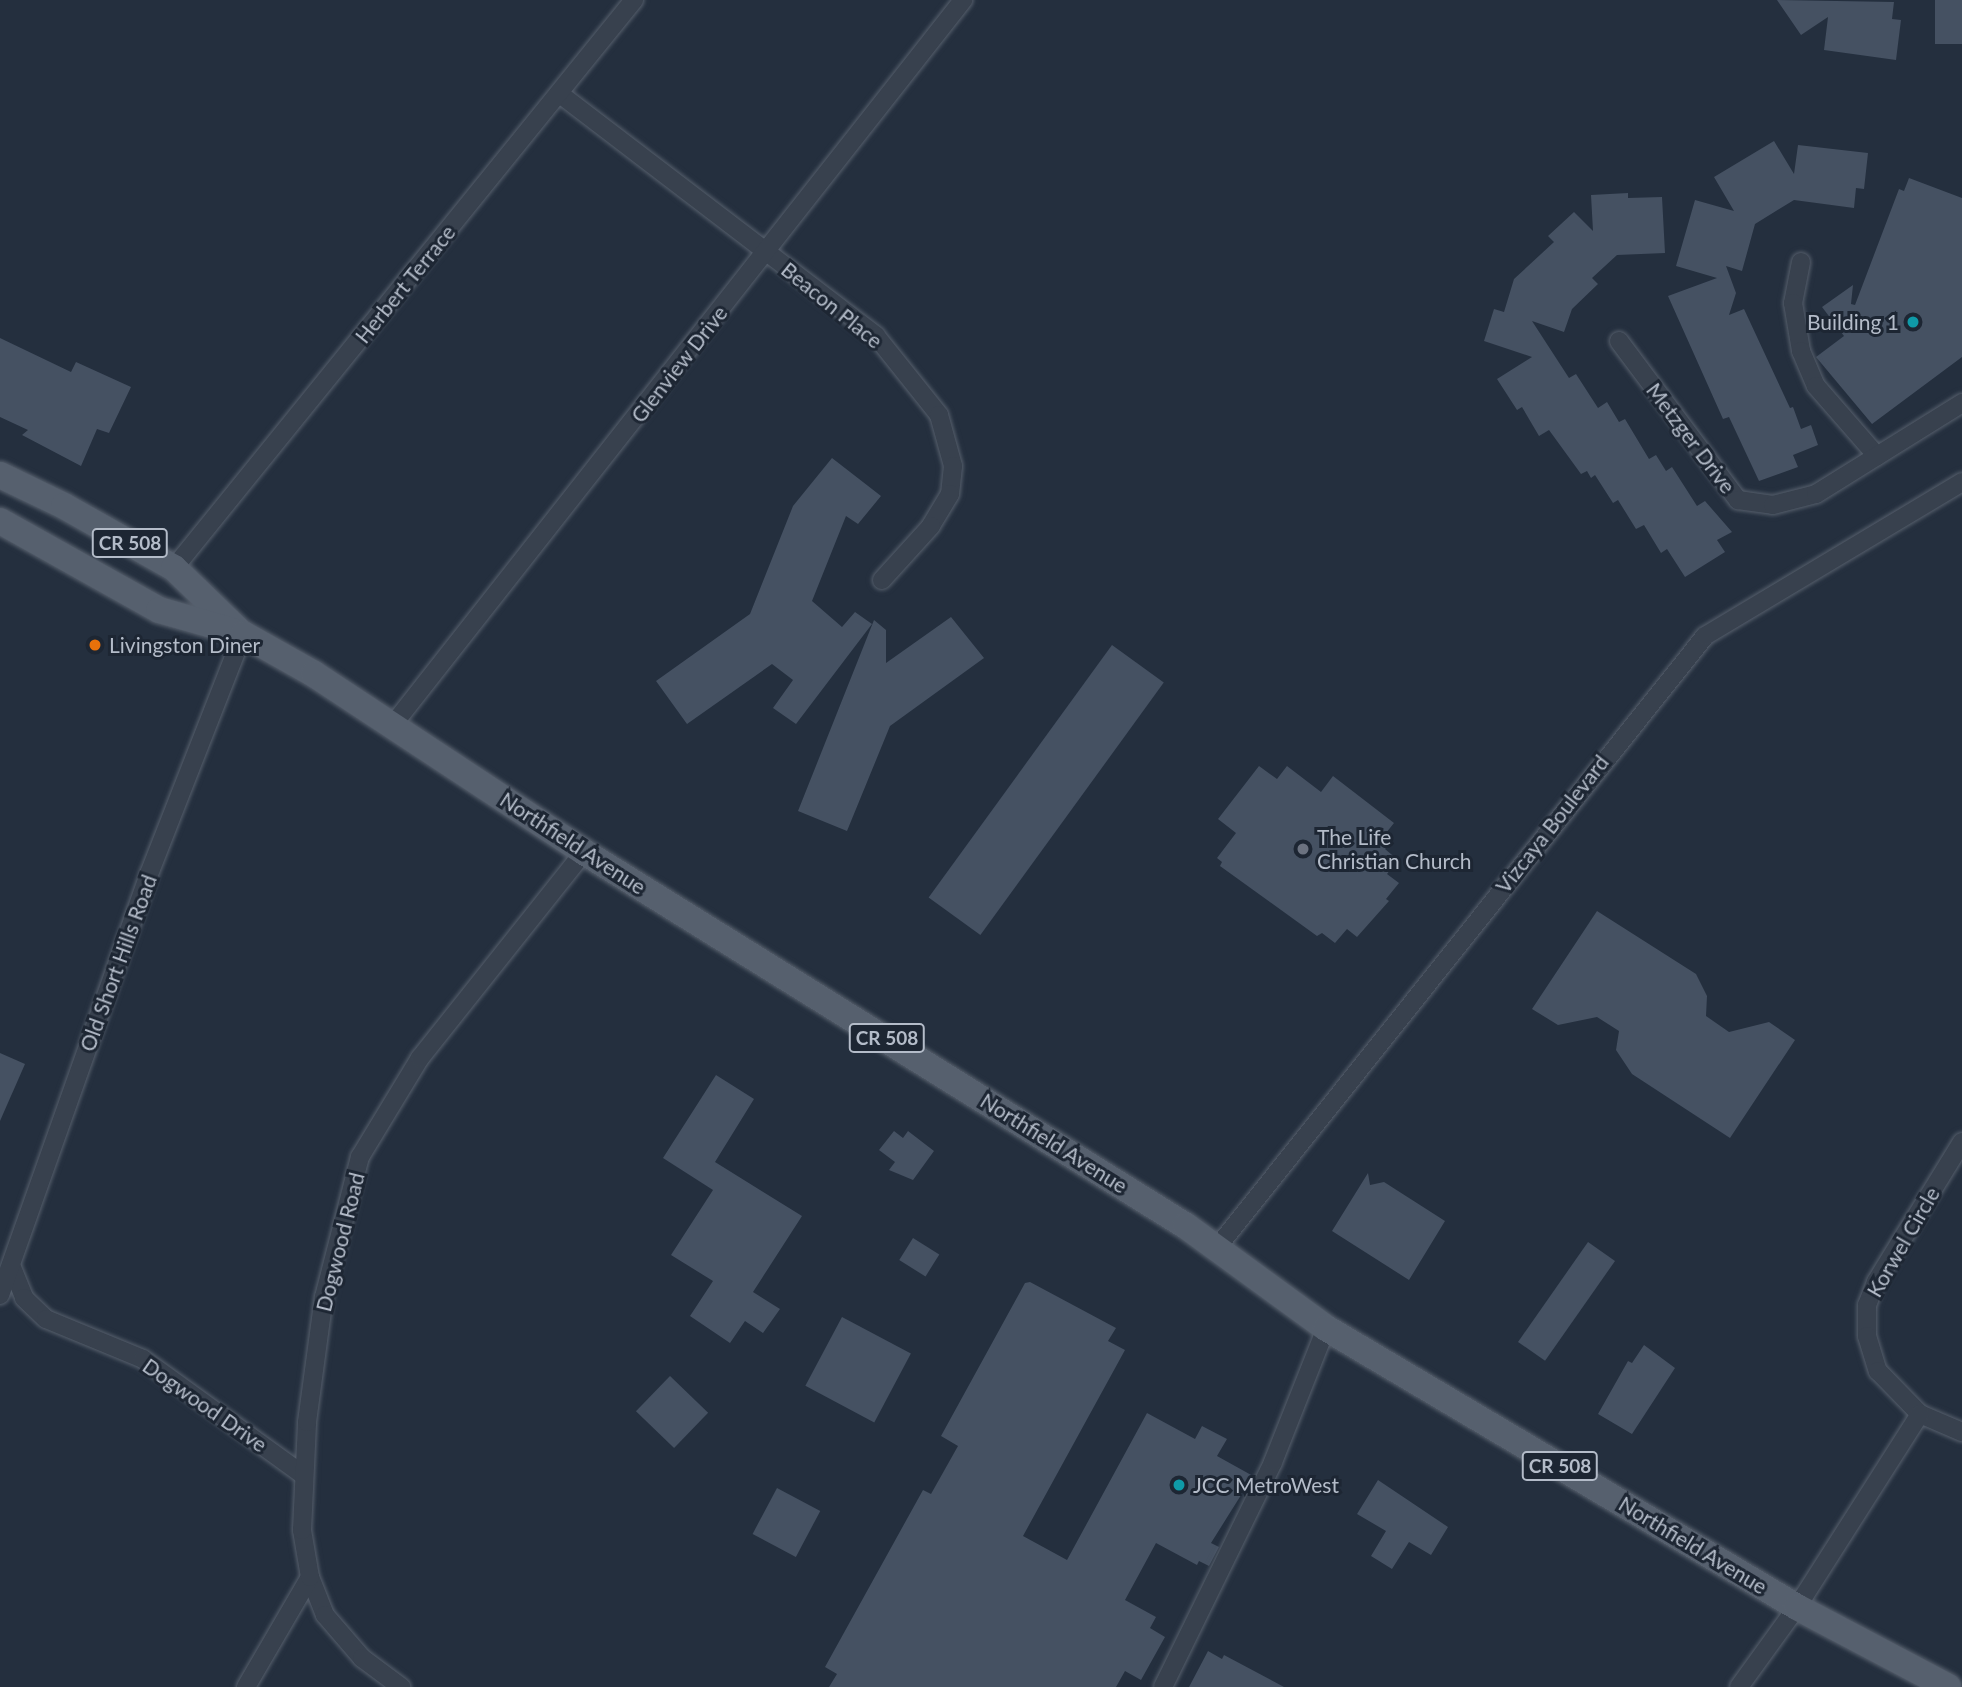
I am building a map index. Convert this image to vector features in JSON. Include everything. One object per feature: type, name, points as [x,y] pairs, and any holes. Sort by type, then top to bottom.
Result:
[{"type":"main road","name":"CR 508","points":[[0,475],[64,506],[174,568],[243,634]]},
{"type":"main road","name":"CR 508","points":[[0,521],[159,610],[243,634]]},
{"type":"main road","points":[[30,536],[52,531],[150,584],[174,568]]},
{"type":"main road","name":"Northfield Avenue","points":[[243,634],[314,674],[584,852],[1216,1249],[1326,1328],[1797,1606],[1948,1687]]},
{"type":"main road","name":"Northfield Avenue","points":[[1797,1606],[1918,1687]]},
{"type":"street","name":"Herbert Terrace","points":[[174,568],[634,0]]},
{"type":"street","name":"Glenview Drive","points":[[392,726],[767,253],[963,0]]},
{"type":"street","name":"Beacon Place","points":[[559,94],[876,336],[939,415],[953,466],[950,494],[931,526],[882,580]]},
{"type":"street","points":[[1801,262],[1793,303],[1801,351],[1816,386],[1877,456]]},
{"type":"street","name":"Metzger Drive","points":[[1619,341],[1738,500],[1773,505],[1816,494],[1962,403]]},
{"type":"street","name":"Vizcaya Boulevard","points":[[1216,1249],[1705,636],[1962,482]]},
{"type":"street","name":"Old Short Hills Road","points":[[0,1295],[149,874],[243,634]]},
{"type":"street","name":"Dogwood Road","points":[[310,1577],[302,1530],[303,1475],[324,1297],[360,1157],[420,1058],[584,852]]},
{"type":"street","name":"Korwel Circle","points":[[1962,1142],[1876,1282],[1867,1305],[1867,1336],[1878,1371],[1920,1415],[1962,1432]]},
{"type":"street","name":"Dogwood Drive","points":[[12,1265],[24,1298],[46,1319],[143,1359],[303,1475]]},
{"type":"street","points":[[1163,1687],[1273,1462],[1326,1328]]},
{"type":"street","points":[[1739,1687],[1797,1606],[1920,1415]]},
{"type":"street","points":[[246,1687],[310,1577]]},
{"type":"street","points":[[310,1577],[325,1615],[362,1658],[401,1687]]},
{"type":"building","points":[[1777,0],[1894,2],[1892,19],[1901,20],[1896,60],[1824,50],[1828,17],[1801,35]]},
{"type":"building","points":[[1935,0],[1962,0],[1962,44],[1935,44]]},
{"type":"building","points":[[1774,141],[1794,174],[1798,145],[1868,153],[1864,189],[1856,188],[1854,208],[1794,200],[1755,224],[1742,271],[1726,266],[1736,293],[1729,315],[1744,309],[1790,408],[1793,407],[1801,429],[1811,425],[1818,445],[1793,455],[1798,467],[1759,481],[1729,417],[1723,419],[1668,296],[1717,278],[1676,266],[1695,200],[1734,211],[1714,177]]},
{"type":"building","name":"Building 1","points":[[1909,178],[1962,198],[1962,357],[1872,424],[1816,357],[1844,336],[1822,307],[1853,285],[1851,304],[1855,305],[1899,189],[1904,191]]},
{"type":"building","points":[[1628,193],[1628,198],[1662,197],[1665,253],[1617,255],[1592,278],[1598,284],[1572,309],[1564,332],[1532,321],[1569,378],[1576,374],[1598,408],[1607,402],[1619,422],[1625,419],[1649,459],[1656,455],[1666,471],[1672,467],[1697,506],[1705,501],[1732,532],[1717,540],[1725,552],[1685,577],[1667,549],[1661,553],[1644,525],[1636,529],[1618,500],[1613,503],[1595,475],[1591,478],[1587,471],[1581,474],[1549,430],[1539,436],[1522,407],[1517,410],[1497,379],[1532,357],[1484,341],[1494,309],[1504,312],[1514,279],[1554,242],[1548,236],[1574,212],[1593,231],[1591,195]]},
{"type":"building","points":[[0,338],[71,372],[76,362],[131,387],[109,433],[97,429],[81,466],[22,435],[28,430],[0,417]]},
{"type":"building","points":[[832,458],[881,496],[858,524],[846,516],[812,601],[842,627],[855,612],[872,624],[796,724],[773,708],[793,680],[772,664],[687,724],[656,681],[750,614],[793,506]]},
{"type":"building","points":[[951,617],[984,658],[890,726],[847,831],[798,811],[874,620],[886,630],[886,663]]},
{"type":"building","points":[[1112,645],[1164,683],[980,935],[929,897]]},
{"type":"building","points":[[1259,766],[1277,779],[1287,766],[1321,792],[1333,776],[1394,823],[1382,838],[1390,843],[1385,849],[1398,860],[1387,874],[1399,883],[1386,899],[1389,901],[1357,937],[1347,929],[1335,943],[1322,933],[1317,936],[1220,866],[1222,862],[1217,858],[1236,833],[1218,819]]},
{"type":"building","points":[[1597,911],[1696,974],[1707,996],[1706,1016],[1729,1032],[1769,1022],[1795,1040],[1730,1138],[1632,1074],[1616,1050],[1619,1031],[1597,1017],[1558,1025],[1532,1009]]},
{"type":"building","points":[[0,1053],[25,1064],[0,1121]]},
{"type":"building","points":[[716,1075],[754,1099],[715,1162],[802,1216],[753,1292],[780,1309],[763,1333],[745,1321],[730,1343],[690,1316],[713,1281],[671,1255],[713,1190],[663,1158]]},
{"type":"building","points":[[894,1131],[903,1138],[908,1131],[934,1151],[913,1180],[889,1170],[895,1162],[879,1150]]},
{"type":"building","points":[[1368,1173],[1370,1185],[1384,1182],[1445,1221],[1409,1280],[1332,1231]]},
{"type":"building","points":[[913,1238],[939,1254],[926,1276],[899,1260]]},
{"type":"building","points":[[1588,1242],[1615,1261],[1545,1361],[1518,1342]]},
{"type":"building","name":"JCC MetroWest","points":[[1030,1282],[1116,1328],[1108,1341],[1125,1350],[1023,1536],[1067,1560],[1147,1413],[1195,1439],[1202,1426],[1227,1439],[1217,1456],[1253,1476],[1211,1543],[1219,1547],[1209,1566],[1199,1561],[1197,1565],[1156,1543],[1125,1600],[1156,1617],[1150,1628],[1165,1637],[1141,1680],[1125,1671],[1116,1687],[829,1687],[837,1674],[825,1667],[923,1490],[931,1494],[958,1446],[941,1436],[1025,1283]]},
{"type":"building","points":[[842,1317],[911,1354],[874,1422],[805,1386]]},
{"type":"building","points":[[1644,1345],[1675,1368],[1632,1434],[1598,1414],[1628,1361],[1632,1363]]},
{"type":"building","points":[[670,1376],[708,1413],[674,1448],[636,1411]]},
{"type":"building","points":[[1378,1480],[1448,1527],[1431,1555],[1409,1542],[1392,1569],[1371,1556],[1386,1531],[1357,1514]]},
{"type":"building","points":[[777,1488],[820,1511],[796,1557],[753,1534]]},
{"type":"building","points":[[1208,1651],[1222,1659],[1224,1655],[1284,1687],[1189,1687]]},
{"type":"place","name":"Building 1","points":[[1913,322]]},
{"type":"place","name":"Livingston Diner","points":[[95,645]]},
{"type":"place","name":"The Life Christian Church","points":[[1303,849]]},
{"type":"place","name":"JCC MetroWest","points":[[1179,1485]]}]
